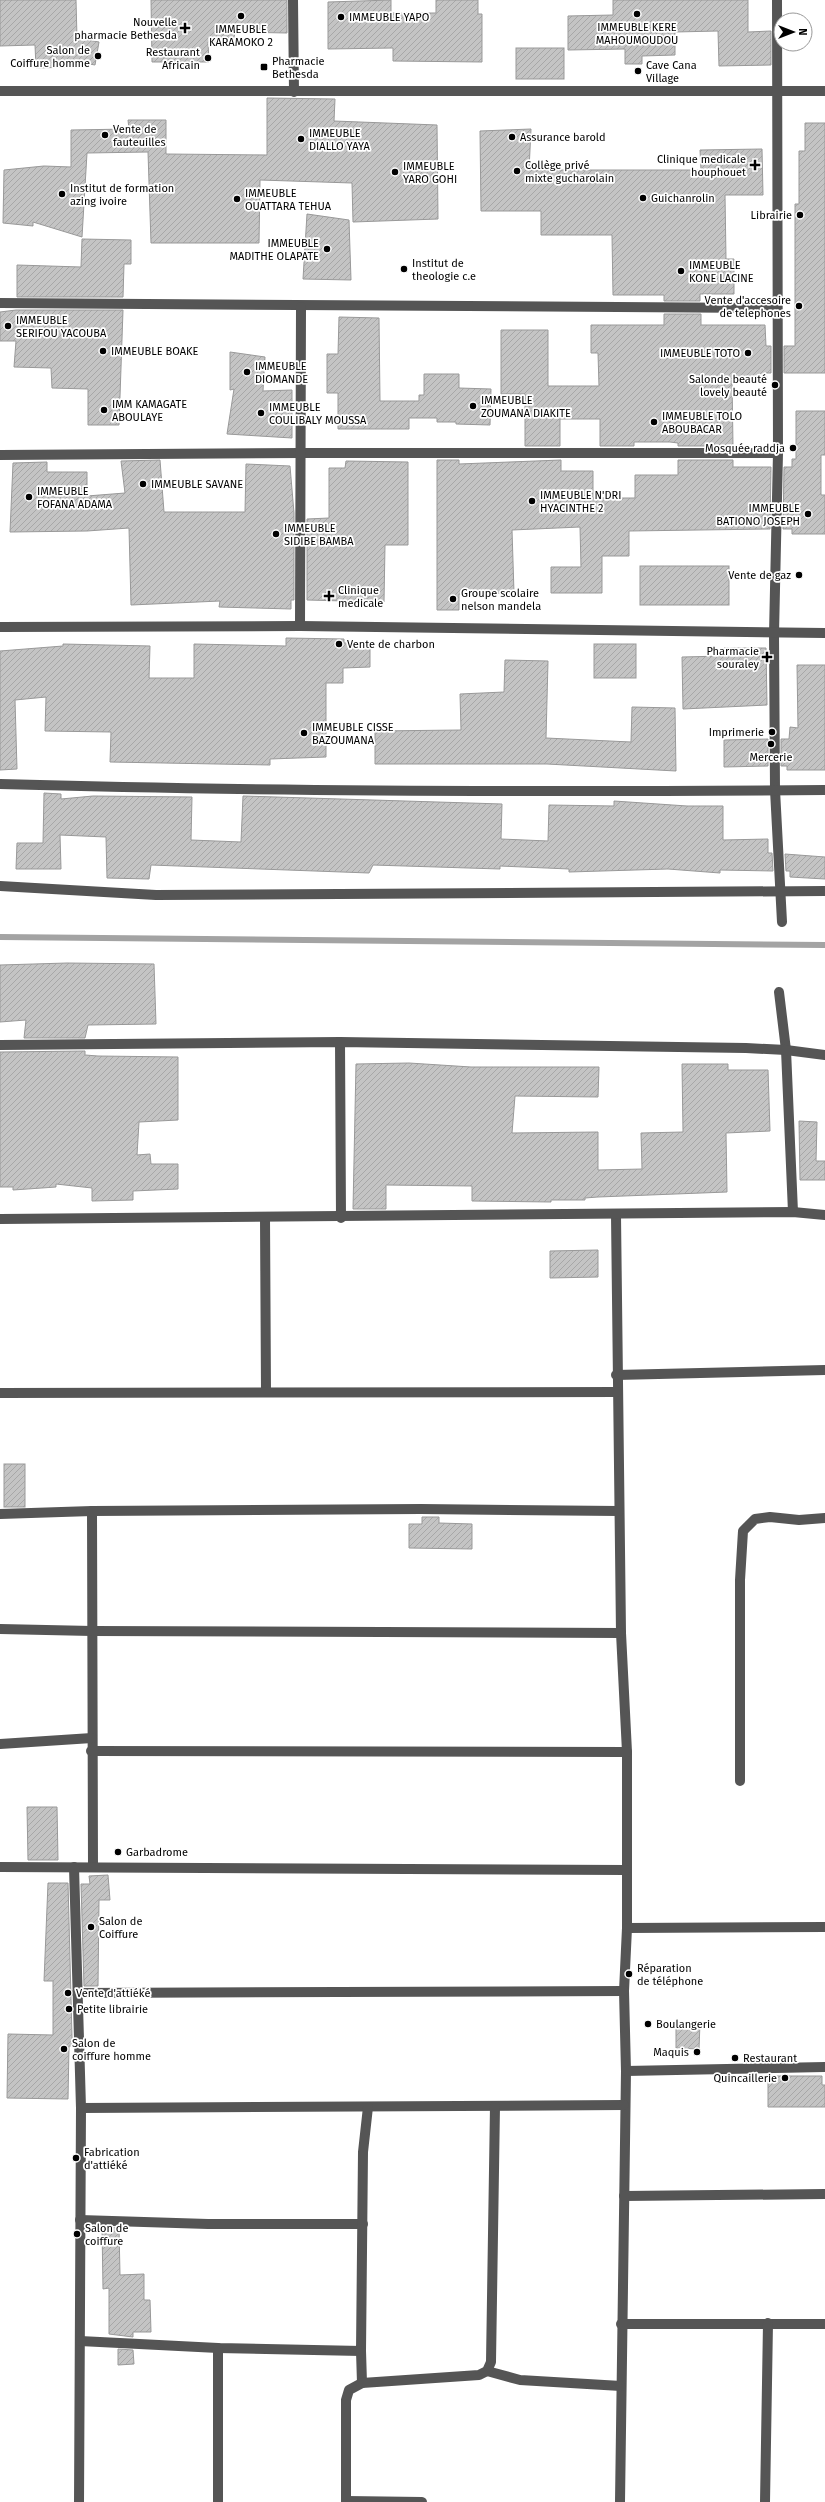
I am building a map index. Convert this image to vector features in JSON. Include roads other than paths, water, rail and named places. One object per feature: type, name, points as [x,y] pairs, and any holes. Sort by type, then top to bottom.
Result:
[{"type":"street","points":[[293,0],[294,92]]},
{"type":"street","points":[[777,0],[778,453],[774,634],[776,790],[782,922]]},
{"type":"street","points":[[0,91],[825,91]]},
{"type":"street","points":[[0,303],[777,308]]},
{"type":"street","points":[[300,626],[301,306]]},
{"type":"street","points":[[0,455],[301,453],[778,453]]},
{"type":"street","points":[[0,627],[300,626],[774,634],[825,633]]},
{"type":"street","points":[[0,784],[194,789],[507,792],[825,790]]},
{"type":"street","points":[[0,886],[156,896],[825,891]]},
{"type":"street","points":[[779,992],[786,1050],[793,1212]]},
{"type":"street","points":[[340,1042],[341,1218]]},
{"type":"street","points":[[0,1045],[340,1042],[786,1050],[825,1055]]},
{"type":"street","points":[[0,1219],[341,1218],[793,1212],[825,1215]]},
{"type":"street","points":[[616,1215],[616,1375],[621,1633],[627,1752],[627,1928],[624,1991],[626,2070],[624,2106],[620,2502]]},
{"type":"street","points":[[266,1218],[266,1392]]},
{"type":"street","points":[[616,1375],[825,1370]]},
{"type":"street","points":[[0,1393],[617,1392]]},
{"type":"street","points":[[0,1514],[92,1511],[440,1509],[619,1511]]},
{"type":"street","points":[[92,1511],[91,1750],[93,1867]]},
{"type":"street","points":[[740,1781],[740,1580],[743,1531],[755,1519],[770,1518],[799,1520],[825,1518]]},
{"type":"street","points":[[0,1629],[92,1631],[621,1633]]},
{"type":"street","points":[[0,1744],[92,1738]]},
{"type":"street","points":[[91,1750],[627,1752]]},
{"type":"street","points":[[0,1867],[626,1870]]},
{"type":"street","points":[[74,1867],[81,2108],[79,2502]]},
{"type":"street","points":[[627,1928],[825,1927]]},
{"type":"street","points":[[77,1993],[624,1991]]},
{"type":"street","points":[[626,2070],[825,2067]]},
{"type":"street","points":[[422,2502],[346,2502],[346,2400],[349,2390],[362,2383],[479,2375],[487,2371],[491,2362],[495,2106]]},
{"type":"street","points":[[81,2108],[624,2106]]},
{"type":"street","points":[[362,2383],[363,2152],[368,2107]]},
{"type":"street","points":[[624,2196],[825,2194]]},
{"type":"street","points":[[80,2220],[208,2224],[363,2224]]},
{"type":"street","points":[[621,2324],[768,2322],[825,2324]]},
{"type":"street","points":[[765,2502],[768,2322]]},
{"type":"street","points":[[80,2341],[218,2348],[361,2351]]},
{"type":"street","points":[[218,2348],[218,2502]]},
{"type":"street","points":[[487,2371],[520,2380],[621,2386]]},
{"type":"waterway","points":[[0,937],[825,945]]},
{"type":"place","name":"IMMEUBLE KERE MAHOUMOUDOU","points":[[637,14]]},
{"type":"place","name":"IMMEUBLE KARAMOKO 2","points":[[241,16]]},
{"type":"place","name":"IMMEUBLE YAPO","points":[[341,17]]},
{"type":"place","name":"Nouvelle pharmacie Bethesda","points":[[185,28]]},
{"type":"place","name":"Salon de Coiffure homme","points":[[98,56]]},
{"type":"place","name":"Restaurant Africain","points":[[208,58]]},
{"type":"place","name":"Pharmacie Bethesda","points":[[264,67]]},
{"type":"place","name":"Cave Cana Village","points":[[638,71]]},
{"type":"place","name":"Vente de fauteuilles","points":[[105,135]]},
{"type":"place","name":"Assurance barold","points":[[512,137]]},
{"type":"place","name":"IMMEUBLE DIALLO YAYA","points":[[301,139]]},
{"type":"place","name":"Clinique medicale houphouet","points":[[755,165]]},
{"type":"place","name":"Collège privé mixte gucharolain","points":[[517,171]]},
{"type":"place","name":"IMMEUBLE YARO GOHI","points":[[395,172]]},
{"type":"place","name":"Institut de formation azing ivoire","points":[[62,194]]},
{"type":"place","name":"Guichanrolin","points":[[643,198]]},
{"type":"place","name":"IMMEUBLE OUATTARA TEHUA","points":[[237,199]]},
{"type":"place","name":"Librairie","points":[[800,215]]},
{"type":"place","name":"IMMEUBLE MADITHE OLAPATE","points":[[327,249]]},
{"type":"place","name":"Institut de theologie c.e","points":[[404,269]]},
{"type":"place","name":"IMMEUBLE KONE LACINE","points":[[681,271]]},
{"type":"place","name":"Vente d'accesoire de telephones","points":[[799,306]]},
{"type":"place","name":"IMMEUBLE SERIFOU YACOUBA","points":[[8,326]]},
{"type":"place","name":"IMMEUBLE BOAKE","points":[[103,351]]},
{"type":"place","name":"IMMEUBLE TOTO","points":[[748,353]]},
{"type":"place","name":"IMMEUBLE DIOMANDE","points":[[247,372]]},
{"type":"place","name":"Salonde beauté lovely beauté","points":[[775,385]]},
{"type":"place","name":"IMMEUBLE ZOUMANA DIAKITE","points":[[473,406]]},
{"type":"place","name":"IMM KAMAGATE ABOULAYE","points":[[104,410]]},
{"type":"place","name":"IMMEUBLE COULIBALY MOUSSA","points":[[261,413]]},
{"type":"place","name":"IMMEUBLE TOLO ABOUBACAR","points":[[654,422]]},
{"type":"place","name":"Mosquée raddja","points":[[793,448]]},
{"type":"place","name":"IMMEUBLE SAVANE","points":[[143,484]]},
{"type":"place","name":"IMMEUBLE FOFANA ADAMA","points":[[29,497]]},
{"type":"place","name":"IMMEUBLE N'DRI HYACINTHE 2","points":[[532,501]]},
{"type":"place","name":"IMMEUBLE BATIONO JOSEPH","points":[[808,514]]},
{"type":"place","name":"IMMEUBLE SIDIBE BAMBA","points":[[276,534]]},
{"type":"place","name":"Vente de gaz","points":[[799,575]]},
{"type":"place","name":"Clinique medicale","points":[[329,596]]},
{"type":"place","name":"Groupe scolaire nelson mandela","points":[[453,599]]},
{"type":"place","name":"Vente de charbon","points":[[339,644]]},
{"type":"place","name":"Pharmacie souraley","points":[[767,657]]},
{"type":"place","name":"Imprimerie","points":[[772,732]]},
{"type":"place","name":"IMMEUBLE CISSE BAZOUMANA","points":[[304,733]]},
{"type":"place","name":"Mercerie","points":[[771,744]]},
{"type":"place","name":"Garbadrome","points":[[118,1852]]},
{"type":"place","name":"Salon de Coiffure","points":[[91,1927]]},
{"type":"place","name":"Réparation de téléphone","points":[[629,1974]]},
{"type":"place","name":"Vente d'attiéké","points":[[68,1993]]},
{"type":"place","name":"Petite librairie","points":[[69,2009]]},
{"type":"place","name":"Boulangerie","points":[[648,2024]]},
{"type":"place","name":"Salon de coiffure homme","points":[[64,2049]]},
{"type":"place","name":"Maquis","points":[[697,2052]]},
{"type":"place","name":"Restaurant","points":[[735,2058]]},
{"type":"place","name":"Quincaillerie","points":[[785,2078]]},
{"type":"place","name":"Fabrication d'attiéké","points":[[76,2158]]},
{"type":"place","name":"Salon de coiffure","points":[[77,2234]]}]
